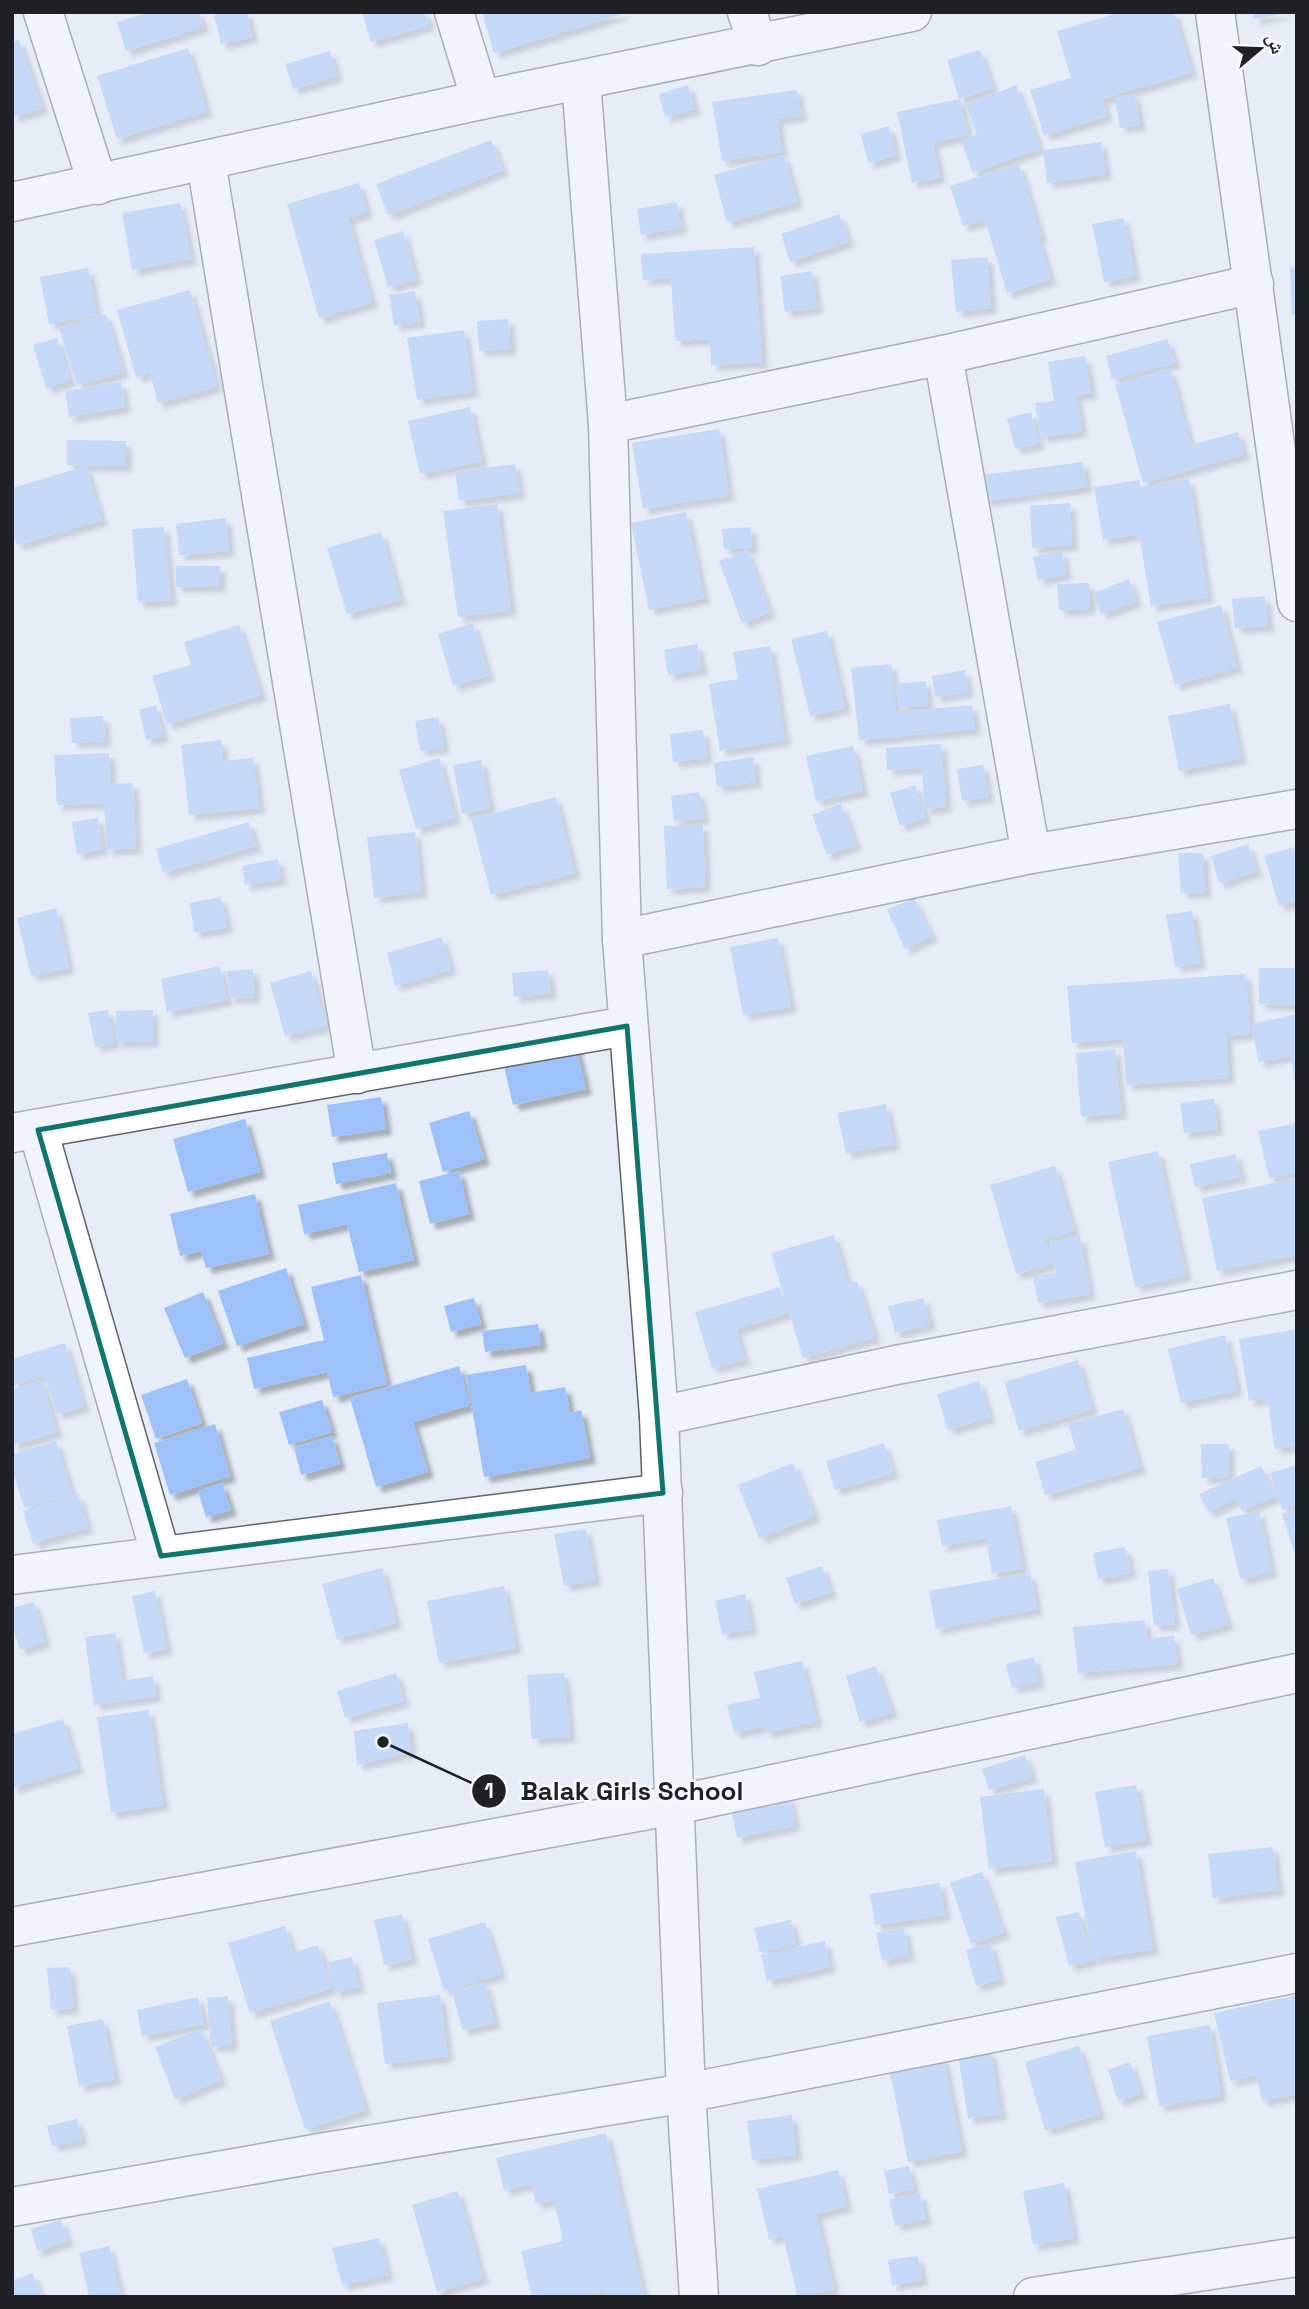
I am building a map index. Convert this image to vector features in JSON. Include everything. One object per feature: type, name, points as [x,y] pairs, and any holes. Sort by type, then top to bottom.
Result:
[{"type":"street","points":[[43,12],[98,185]]},
{"type":"street","points":[[454,12],[481,100]]},
{"type":"street","points":[[12,202],[206,162],[481,100],[582,81],[753,29],[912,12]]},
{"type":"street","points":[[1215,12],[1297,602]]},
{"type":"street","points":[[582,81],[608,424],[622,939],[659,1416],[686,2093],[699,2297]]},
{"type":"street","points":[[206,162],[357,1073]]},
{"type":"street","points":[[608,424],[943,355],[1254,284]]},
{"type":"street","points":[[943,355],[1031,854]]},
{"type":"street","points":[[622,939],[1031,854],[1297,809]]},
{"type":"street","points":[[161,1556],[25,1132],[627,1026]]},
{"type":"street","points":[[659,1416],[896,1365],[1297,1290]]},
{"type":"street","points":[[12,1574],[663,1493]]},
{"type":"street","points":[[12,1927],[675,1805],[1297,1673]]},
{"type":"street","points":[[12,2207],[320,2152],[686,2093],[1297,1973]]},
{"type":"street","points":[[1033,2297],[1297,2257]]},
{"type":"highlighted area","points":[[627,1026],[663,1493],[161,1556],[38,1130]]},
{"type":"building","points":[[150,12],[199,12],[203,27],[126,51],[117,22]]},
{"type":"building","points":[[247,12],[252,37],[221,44],[214,15]]},
{"type":"building","points":[[362,12],[425,12],[429,25],[371,42]]},
{"type":"building","points":[[482,12],[625,12],[625,13],[494,53]]},
{"type":"building","points":[[1122,12],[1174,12],[1192,72],[1102,99],[1107,116],[1044,135],[1030,90],[1071,78],[1057,31]]},
{"type":"building","points":[[1253,12],[1283,12],[1283,14],[1254,19]]},
{"type":"building","points":[[19,40],[42,108],[12,117],[12,42]]},
{"type":"building","points":[[188,48],[207,111],[117,139],[97,76]]},
{"type":"building","points":[[980,50],[993,88],[959,99],[947,60]]},
{"type":"building","points":[[330,51],[337,76],[293,89],[285,64]]},
{"type":"building","points":[[688,85],[695,109],[665,117],[659,94]]},
{"type":"building","points":[[1016,85],[1040,148],[973,173],[961,141],[977,135],[966,105]]},
{"type":"building","points":[[797,90],[801,116],[777,119],[782,152],[722,161],[712,102]]},
{"type":"building","points":[[1134,94],[1140,124],[1120,128],[1115,98]]},
{"type":"building","points":[[960,99],[968,135],[933,142],[940,177],[912,183],[897,112]]},
{"type":"building","points":[[889,126],[896,155],[869,163],[860,134]]},
{"type":"building","points":[[491,140],[503,170],[388,215],[376,184]]},
{"type":"building","points":[[1101,142],[1106,174],[1047,183],[1043,150]]},
{"type":"building","points":[[784,155],[797,202],[727,222],[714,175]]},
{"type":"building","points":[[1019,164],[1051,279],[1007,293],[985,220],[963,226],[950,186]]},
{"type":"building","points":[[359,183],[367,212],[348,218],[372,302],[319,318],[287,204]]},
{"type":"building","points":[[677,202],[681,228],[641,235],[637,209]]},
{"type":"building","points":[[180,203],[191,259],[132,270],[122,213]]},
{"type":"building","points":[[839,214],[849,241],[790,262],[781,234]]},
{"type":"building","points":[[1124,218],[1135,276],[1104,282],[1092,224]]},
{"type":"building","points":[[403,231],[416,279],[388,287],[374,240]]},
{"type":"building","points":[[754,247],[762,362],[711,365],[710,339],[675,341],[671,278],[643,280],[641,254]]},
{"type":"building","points":[[987,257],[991,308],[956,312],[951,260]]},
{"type":"building","points":[[1297,267],[1297,315],[1292,315],[1290,268]]},
{"type":"building","points":[[88,268],[97,315],[49,324],[40,277]]},
{"type":"building","points":[[812,271],[817,308],[785,312],[780,276]]},
{"type":"building","points":[[190,290],[217,386],[158,403],[150,373],[136,377],[117,310]]},
{"type":"building","points":[[415,291],[420,322],[394,325],[389,295]]},
{"type":"building","points":[[106,314],[123,372],[77,385],[59,328]]},
{"type":"building","points":[[509,319],[510,349],[479,351],[477,321]]},
{"type":"building","points":[[464,330],[473,391],[417,400],[407,338]]},
{"type":"building","points":[[57,338],[70,380],[46,388],[33,345]]},
{"type":"building","points":[[1167,339],[1175,363],[1112,380],[1106,356]]},
{"type":"building","points":[[1085,356],[1091,393],[1076,395],[1082,431],[1041,437],[1035,403],[1054,401],[1048,362]]},
{"type":"building","points":[[1170,369],[1191,445],[1238,432],[1244,454],[1143,483],[1115,384]]},
{"type":"building","points":[[121,382],[125,407],[69,417],[65,391]]},
{"type":"building","points":[[470,407],[482,461],[420,474],[408,421]]},
{"type":"building","points":[[1031,412],[1039,443],[1015,449],[1007,418]]},
{"type":"building","points":[[719,429],[729,495],[643,509],[632,443]]},
{"type":"building","points":[[67,440],[126,441],[126,466],[67,465]]},
{"type":"building","points":[[1083,462],[1086,487],[985,501],[982,475]]},
{"type":"building","points":[[515,464],[520,493],[459,501],[455,472]]},
{"type":"building","points":[[86,466],[102,520],[17,545],[12,529],[12,488]]},
{"type":"building","points":[[1189,479],[1208,597],[1151,606],[1139,534],[1103,540],[1094,487],[1140,480],[1140,487]]},
{"type":"building","points":[[1070,503],[1072,545],[1032,548],[1030,506]]},
{"type":"building","points":[[497,504],[511,610],[458,617],[443,511]]},
{"type":"building","points":[[686,512],[704,598],[649,610],[631,523]]},
{"type":"building","points":[[226,518],[229,551],[179,555],[176,524]]},
{"type":"building","points":[[164,527],[171,600],[138,602],[132,529]]},
{"type":"building","points":[[751,527],[752,548],[724,549],[722,529]]},
{"type":"building","points":[[381,532],[401,599],[347,614],[327,548]]},
{"type":"building","points":[[747,550],[770,612],[742,623],[719,561]]},
{"type":"building","points":[[1062,551],[1066,574],[1038,580],[1033,557]]},
{"type":"building","points":[[176,566],[220,566],[220,586],[176,587]]},
{"type":"building","points":[[1129,579],[1136,601],[1101,614],[1093,593]]},
{"type":"building","points":[[1089,583],[1090,609],[1059,610],[1057,584]]},
{"type":"building","points":[[1265,596],[1268,626],[1235,628],[1232,599]]},
{"type":"building","points":[[1221,605],[1237,667],[1175,685],[1157,622]]},
{"type":"building","points":[[473,623],[489,675],[453,686],[438,634]]},
{"type":"building","points":[[239,625],[261,695],[167,724],[152,676],[191,665],[184,642]]},
{"type":"building","points":[[827,631],[845,708],[810,716],[791,639]]},
{"type":"building","points":[[697,644],[702,669],[668,675],[664,650]]},
{"type":"building","points":[[770,646],[785,740],[720,751],[709,684],[738,679],[733,652]]},
{"type":"building","points":[[891,664],[896,712],[972,705],[975,729],[859,740],[851,668]]},
{"type":"building","points":[[965,670],[968,692],[935,697],[932,676]]},
{"type":"building","points":[[926,681],[928,705],[898,708],[896,684]]},
{"type":"building","points":[[1230,704],[1241,758],[1179,771],[1168,716]]},
{"type":"building","points":[[156,705],[163,736],[146,740],[139,710]]},
{"type":"building","points":[[103,716],[105,741],[72,743],[70,718]]},
{"type":"building","points":[[438,717],[444,747],[420,751],[415,721]]},
{"type":"building","points":[[703,730],[707,758],[673,762],[670,734]]},
{"type":"building","points":[[221,740],[223,761],[253,758],[259,808],[189,815],[181,745]]},
{"type":"building","points":[[941,744],[946,807],[924,809],[922,768],[887,770],[886,748]]},
{"type":"building","points":[[853,746],[863,791],[816,801],[806,756]]},
{"type":"building","points":[[109,753],[111,784],[133,783],[136,848],[107,850],[104,803],[57,805],[54,755]]},
{"type":"building","points":[[753,757],[756,782],[717,787],[714,763]]},
{"type":"building","points":[[439,758],[455,818],[416,829],[399,770]]},
{"type":"building","points":[[481,760],[490,808],[462,814],[453,765]]},
{"type":"building","points":[[983,765],[988,797],[962,801],[957,769]]},
{"type":"building","points":[[915,785],[925,818],[900,826],[890,793]]},
{"type":"building","points":[[699,792],[704,818],[674,822],[671,796]]},
{"type":"building","points":[[556,797],[575,873],[491,895],[471,819]]},
{"type":"building","points":[[841,804],[856,844],[827,855],[812,815]]},
{"type":"building","points":[[98,818],[103,849],[77,854],[72,822]]},
{"type":"building","points":[[249,822],[256,846],[163,873],[156,849]]},
{"type":"building","points":[[703,825],[705,887],[667,889],[664,826]]},
{"type":"building","points":[[415,832],[422,892],[374,898],[367,837]]},
{"type":"building","points":[[1248,844],[1257,871],[1219,883],[1211,856]]},
{"type":"building","points":[[1294,847],[1297,901],[1279,906],[1264,856]]},
{"type":"building","points":[[1178,853],[1203,853],[1205,892],[1181,893]]},
{"type":"building","points":[[278,859],[281,879],[245,885],[242,866]]},
{"type":"building","points":[[221,897],[227,927],[195,933],[189,903]]},
{"type":"building","points":[[914,898],[932,936],[905,949],[887,910]]},
{"type":"building","points":[[56,908],[69,968],[31,976],[17,918]]},
{"type":"building","points":[[1192,911],[1200,963],[1175,967],[1166,915]]},
{"type":"building","points":[[442,937],[451,969],[395,986],[387,953]]},
{"type":"building","points":[[778,938],[791,1007],[743,1015],[730,947]]},
{"type":"building","points":[[220,966],[227,1000],[167,1012],[161,979]]},
{"type":"building","points":[[1259,968],[1297,968],[1297,1005],[1259,1004]]},
{"type":"building","points":[[253,969],[255,997],[230,998],[227,971]]},
{"type":"building","points":[[548,970],[551,993],[514,997],[512,973]]},
{"type":"building","points":[[311,971],[326,1026],[285,1036],[270,983]]},
{"type":"building","points":[[1246,974],[1250,1034],[1226,1036],[1229,1078],[1126,1085],[1123,1039],[1072,1043],[1067,986]]},
{"type":"building","points":[[108,1010],[114,1043],[95,1047],[88,1013]]},
{"type":"building","points":[[153,1010],[153,1041],[116,1042],[116,1011]]},
{"type":"building","points":[[1297,1014],[1297,1054],[1259,1062],[1251,1024]]},
{"type":"building","points":[[575,1044],[586,1089],[513,1105],[503,1061]]},
{"type":"building","points":[[1115,1049],[1121,1113],[1081,1117],[1076,1053]]},
{"type":"building","points":[[1292,1056],[1297,1056],[1297,1081],[1294,1081]]},
{"type":"building","points":[[381,1097],[386,1129],[332,1137],[327,1105]]},
{"type":"building","points":[[1214,1099],[1217,1129],[1184,1133],[1180,1103]]},
{"type":"building","points":[[886,1104],[894,1144],[846,1153],[837,1113]]},
{"type":"building","points":[[469,1111],[484,1159],[443,1172],[429,1123]]},
{"type":"building","points":[[245,1119],[260,1172],[188,1192],[173,1139]]},
{"type":"building","points":[[1297,1123],[1297,1172],[1269,1178],[1258,1131]]},
{"type":"building","points":[[1158,1151],[1186,1275],[1135,1287],[1108,1162]]},
{"type":"building","points":[[387,1153],[391,1173],[336,1184],[332,1163]]},
{"type":"building","points":[[1236,1154],[1241,1177],[1195,1187],[1190,1164]]},
{"type":"building","points":[[1055,1166],[1074,1231],[1045,1239],[1052,1264],[1016,1274],[990,1185]]},
{"type":"building","points":[[459,1171],[469,1214],[430,1224],[419,1181]]},
{"type":"building","points":[[1297,1178],[1297,1255],[1217,1271],[1202,1198]]},
{"type":"building","points":[[396,1183],[414,1260],[359,1272],[347,1224],[304,1234],[298,1205]]},
{"type":"building","points":[[255,1194],[269,1254],[206,1268],[201,1251],[180,1256],[170,1214]]},
{"type":"building","points":[[834,1235],[848,1284],[857,1281],[875,1337],[803,1358],[771,1253]]},
{"type":"building","points":[[1080,1236],[1090,1294],[1038,1303],[1033,1277],[1056,1273],[1049,1241]]},
{"type":"building","points":[[286,1268],[304,1324],[237,1346],[218,1291]]},
{"type":"building","points":[[361,1275],[387,1384],[333,1397],[327,1372],[254,1389],[247,1358],[324,1340],[311,1287]]},
{"type":"building","points":[[780,1287],[787,1313],[736,1329],[745,1359],[712,1368],[695,1312]]},
{"type":"building","points":[[203,1292],[223,1343],[185,1358],[164,1308]]},
{"type":"building","points":[[474,1298],[481,1324],[451,1332],[444,1306]]},
{"type":"building","points":[[924,1298],[930,1324],[895,1333],[888,1306]]},
{"type":"building","points":[[538,1324],[541,1345],[485,1352],[482,1331]]},
{"type":"building","points":[[1297,1329],[1297,1445],[1275,1449],[1267,1398],[1249,1401],[1239,1339]]},
{"type":"building","points":[[1225,1335],[1237,1390],[1181,1403],[1168,1349]]},
{"type":"building","points":[[65,1343],[84,1406],[57,1414],[44,1376],[12,1386],[12,1359]]},
{"type":"building","points":[[1078,1360],[1092,1409],[1019,1431],[1004,1382]]},
{"type":"building","points":[[526,1365],[531,1393],[565,1387],[570,1413],[581,1410],[590,1458],[484,1477],[466,1375]]},
{"type":"building","points":[[459,1366],[470,1405],[413,1422],[428,1472],[376,1487],[350,1398]]},
{"type":"building","points":[[187,1379],[202,1423],[156,1439],[141,1395]]},
{"type":"building","points":[[42,1380],[57,1432],[12,1445],[12,1389]]},
{"type":"building","points":[[979,1381],[990,1417],[948,1430],[937,1394]]},
{"type":"building","points":[[322,1400],[332,1432],[289,1445],[279,1412]]},
{"type":"building","points":[[1123,1409],[1140,1468],[1045,1495],[1035,1462],[1076,1450],[1068,1424]]},
{"type":"building","points":[[215,1424],[230,1476],[170,1495],[154,1443]]},
{"type":"building","points":[[332,1436],[340,1464],[301,1475],[294,1447]]},
{"type":"building","points":[[56,1441],[72,1494],[24,1508],[12,1468],[12,1454]]},
{"type":"building","points":[[884,1443],[893,1473],[835,1490],[826,1461]]},
{"type":"building","points":[[1201,1444],[1229,1444],[1229,1477],[1202,1478]]},
{"type":"building","points":[[793,1463],[815,1516],[759,1538],[738,1485]]},
{"type":"building","points":[[1297,1465],[1297,1505],[1282,1510],[1270,1473]]},
{"type":"building","points":[[1261,1466],[1276,1496],[1242,1511],[1236,1499],[1208,1512],[1199,1494]]},
{"type":"building","points":[[222,1483],[231,1510],[206,1517],[198,1491]]},
{"type":"building","points":[[78,1494],[88,1527],[33,1543],[23,1511]]},
{"type":"building","points":[[1011,1506],[1023,1568],[992,1574],[986,1538],[942,1546],[937,1520]]},
{"type":"building","points":[[1297,1510],[1297,1558],[1296,1558],[1282,1514]]},
{"type":"building","points":[[1259,1511],[1272,1572],[1240,1579],[1226,1518]]},
{"type":"building","points":[[586,1529],[595,1580],[564,1586],[554,1534]]},
{"type":"building","points":[[1125,1547],[1131,1573],[1098,1579],[1093,1553]]},
{"type":"building","points":[[822,1566],[831,1592],[795,1604],[786,1578]]},
{"type":"building","points":[[382,1568],[396,1623],[337,1639],[322,1584]]},
{"type":"building","points":[[1168,1569],[1175,1624],[1154,1626],[1148,1571]]},
{"type":"building","points":[[1030,1573],[1037,1609],[936,1629],[929,1591]]},
{"type":"building","points":[[1213,1578],[1228,1624],[1191,1635],[1177,1589]]},
{"type":"building","points":[[504,1586],[516,1648],[439,1663],[427,1601]]},
{"type":"building","points":[[155,1591],[167,1649],[144,1653],[132,1596]]},
{"type":"building","points":[[745,1594],[752,1629],[722,1634],[715,1601]]},
{"type":"building","points":[[34,1602],[45,1642],[20,1650],[12,1624],[12,1608]]},
{"type":"building","points":[[1145,1620],[1147,1639],[1174,1636],[1177,1664],[1078,1673],[1073,1627]]},
{"type":"building","points":[[115,1633],[122,1681],[153,1676],[156,1696],[94,1705],[85,1637]]},
{"type":"building","points":[[1034,1657],[1039,1682],[1012,1688],[1006,1664]]},
{"type":"building","points":[[802,1661],[817,1721],[766,1733],[764,1726],[734,1733],[727,1705],[760,1698],[754,1672]]},
{"type":"building","points":[[876,1666],[892,1712],[860,1722],[846,1676]]},
{"type":"building","points":[[396,1673],[404,1701],[345,1718],[337,1691]]},
{"type":"building","points":[[564,1673],[570,1737],[532,1739],[527,1675]]},
{"type":"building","points":[[149,1710],[163,1805],[111,1813],[97,1717]]},
{"type":"building","points":[[63,1719],[78,1768],[12,1788],[12,1734]]},
{"type":"building","points":[[408,1723],[411,1752],[357,1765],[354,1731]]},
{"type":"building","points":[[1025,1755],[1032,1777],[989,1790],[982,1769]]},
{"type":"building","points":[[1136,1785],[1146,1840],[1105,1847],[1095,1792]]},
{"type":"building","points":[[1044,1789],[1052,1861],[989,1869],[980,1797]]},
{"type":"building","points":[[789,1796],[795,1825],[737,1838],[731,1808]]},
{"type":"building","points":[[1273,1847],[1278,1890],[1213,1898],[1208,1854]]},
{"type":"building","points":[[1136,1851],[1153,1949],[1093,1959],[1075,1862]]},
{"type":"building","points":[[982,1872],[1004,1933],[971,1944],[950,1883]]},
{"type":"building","points":[[940,1883],[945,1915],[875,1925],[870,1894]]},
{"type":"building","points":[[1079,1912],[1092,1960],[1069,1966],[1056,1917]]},
{"type":"building","points":[[402,1914],[412,1959],[384,1965],[374,1920]]},
{"type":"building","points":[[791,1920],[796,1944],[760,1952],[754,1928]]},
{"type":"building","points":[[485,1922],[501,1974],[444,1991],[428,1939]]},
{"type":"building","points":[[285,1926],[293,1953],[318,1945],[332,1988],[250,2013],[228,1943]]},
{"type":"building","points":[[904,1928],[909,1955],[882,1961],[876,1933]]},
{"type":"building","points":[[825,1941],[830,1967],[767,1981],[761,1955]]},
{"type":"building","points":[[990,1943],[1000,1979],[976,1986],[966,1950]]},
{"type":"building","points":[[352,1957],[359,1987],[335,1992],[328,1962]]},
{"type":"building","points":[[70,1967],[73,2008],[51,2010],[47,1968]]},
{"type":"building","points":[[485,1983],[495,2023],[462,2030],[452,1990]]},
{"type":"building","points":[[440,1995],[448,2056],[385,2064],[377,2003]]},
{"type":"building","points":[[1297,1995],[1297,2094],[1262,2101],[1256,2075],[1230,2081],[1214,2013]]},
{"type":"building","points":[[228,1996],[232,2045],[211,2047],[207,1998]]},
{"type":"building","points":[[198,1997],[204,2024],[142,2036],[137,2010]]},
{"type":"building","points":[[330,2001],[366,2110],[305,2129],[270,2021]]},
{"type":"building","points":[[103,2019],[115,2079],[79,2086],[67,2026]]},
{"type":"building","points":[[1210,2025],[1221,2096],[1159,2106],[1147,2036]]},
{"type":"building","points":[[201,2029],[221,2080],[175,2099],[155,2047]]},
{"type":"building","points":[[1079,2046],[1100,2114],[1045,2130],[1025,2062]]},
{"type":"building","points":[[990,2050],[1001,2114],[968,2119],[958,2055]]},
{"type":"building","points":[[943,2056],[962,2151],[908,2162],[889,2067]]},
{"type":"building","points":[[1130,2062],[1141,2093],[1118,2101],[1108,2070]]},
{"type":"building","points":[[792,2115],[796,2155],[752,2160],[747,2121]]},
{"type":"building","points":[[77,2119],[82,2140],[52,2146],[47,2126]]},
{"type":"building","points":[[606,2133],[644,2297],[607,2297],[606,2291],[579,2297],[532,2297],[521,2251],[563,2241],[554,2200],[536,2204],[531,2184],[504,2190],[496,2158]]},
{"type":"building","points":[[909,2166],[914,2189],[889,2194],[884,2171]]},
{"type":"building","points":[[838,2170],[847,2206],[816,2214],[834,2289],[798,2297],[783,2236],[769,2239],[757,2189]]},
{"type":"building","points":[[1064,2183],[1074,2238],[1033,2245],[1023,2191]]},
{"type":"building","points":[[458,2191],[483,2278],[437,2292],[412,2205]]},
{"type":"building","points":[[920,2193],[926,2219],[895,2226],[889,2200]]},
{"type":"building","points":[[61,2220],[68,2241],[37,2251],[31,2229]]},
{"type":"building","points":[[379,2238],[388,2275],[342,2285],[332,2248]]},
{"type":"building","points":[[109,2246],[121,2297],[89,2297],[79,2253]]},
{"type":"building","points":[[918,2256],[922,2280],[892,2285],[888,2260]]},
{"type":"building","points":[[32,2273],[42,2297],[12,2297],[12,2281]]},
{"type":"place","name":"Balak Girls School","points":[[383,1742]]}]
